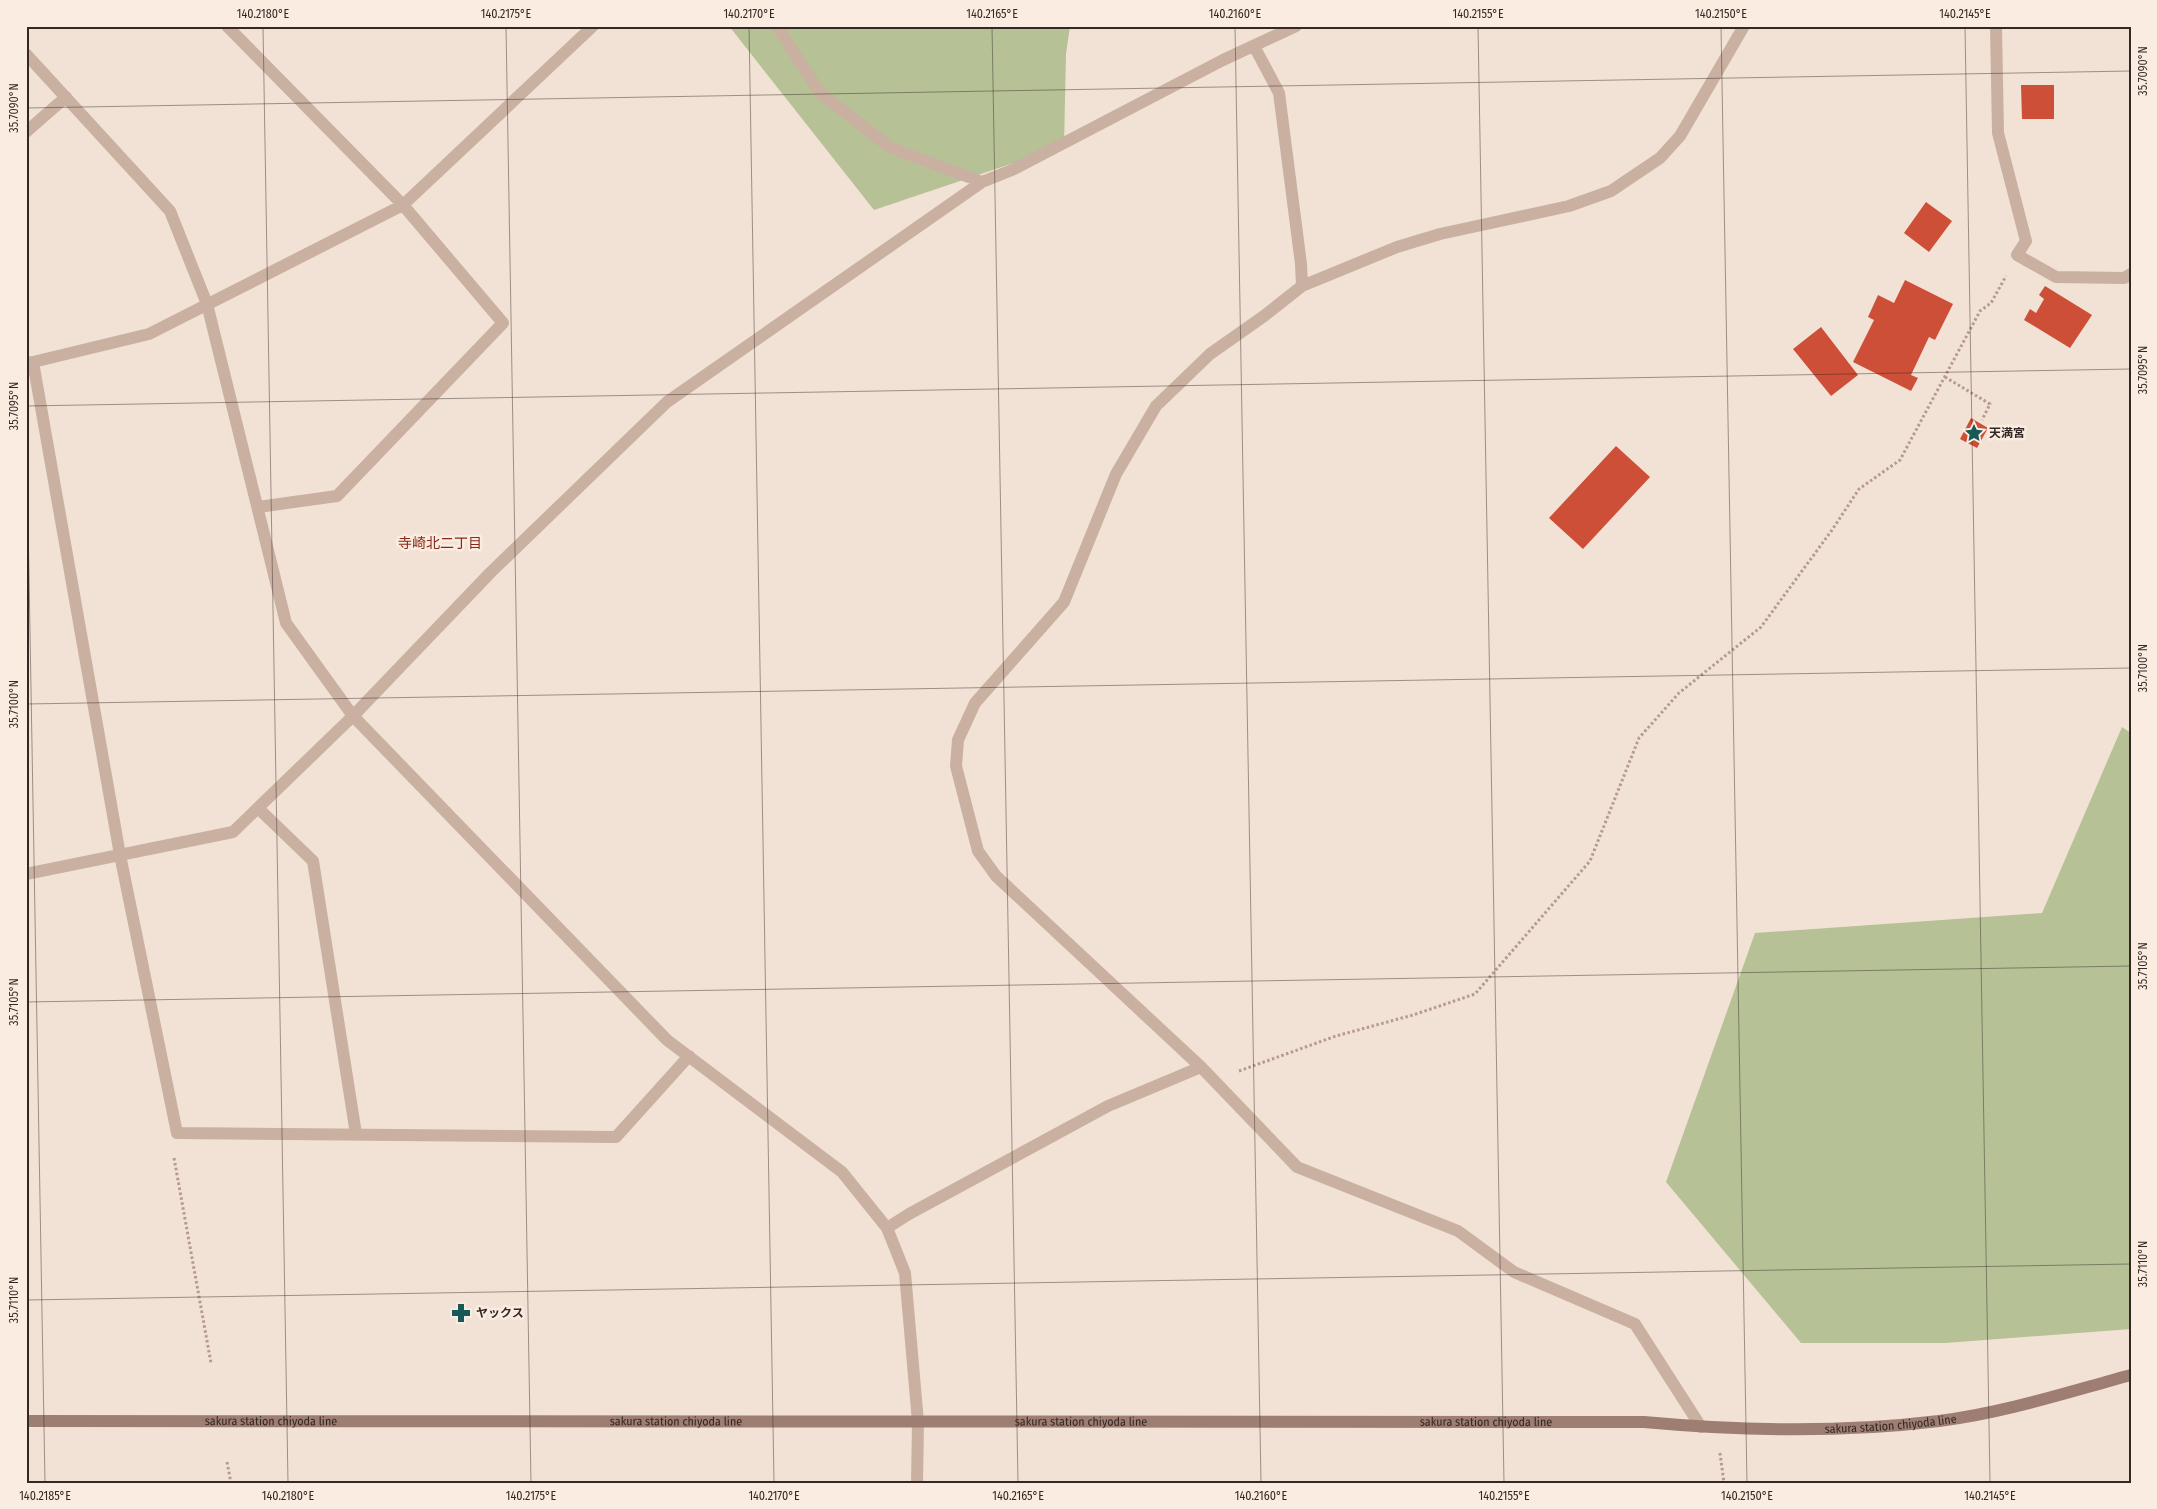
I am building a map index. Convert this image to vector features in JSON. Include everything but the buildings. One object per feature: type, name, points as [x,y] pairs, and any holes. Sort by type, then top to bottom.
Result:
[{"type":"main road","name":"sakura station chiyoda line","points":[[26,1421],[1644,1422],[1701,1428],[1823,1430],[1939,1421],[2003,1409],[2131,1375]]},
{"type":"street","points":[[227,26],[402,205],[503,323],[337,496],[258,507]]},
{"type":"street","points":[[593,26],[402,205],[149,334],[30,363],[120,855],[176,1133],[616,1137],[689,1056]]},
{"type":"street","points":[[778,26],[820,92],[891,148],[982,182]]},
{"type":"street","points":[[26,874],[233,832],[353,716],[491,572],[667,402],[982,182],[1012,170],[1296,26]]},
{"type":"street","points":[[1701,1428],[1635,1324],[1514,1272],[1458,1231],[1297,1167],[1201,1066],[996,876],[978,851],[956,766],[958,740],[975,703],[1064,602],[1116,474],[1156,406],[1210,354],[1264,316],[1302,286],[1397,247],[1440,234],[1570,206],[1610,191],[1660,158],[1680,136],[1744,26]]},
{"type":"street","points":[[1996,26],[1998,133],[2026,241],[2017,255],[2056,277],[2124,278],[2131,274]]},
{"type":"street","points":[[1254,46],[1279,94],[1301,264],[1302,286]]},
{"type":"street","points":[[26,54],[170,211],[207,304],[286,624],[353,716],[667,1040],[842,1172],[887,1228],[905,1273],[918,1422],[917,1483]]},
{"type":"street","points":[[26,132],[66,97]]},
{"type":"street","points":[[258,808],[313,862],[356,1134]]},
{"type":"street","points":[[887,1228],[909,1214],[1108,1106],[1201,1066]]},
{"type":"path","points":[[1212,1078],[1254,1067],[1336,1036],[1475,994],[1590,861],[1639,738],[1679,693],[1761,627],[1832,530],[1859,489],[1900,460],[1980,311],[1991,303],[2017,255]]},
{"type":"path","points":[[1945,377],[1990,404],[1982,420]]},
{"type":"path","points":[[176,1133],[174,1153],[211,1363]]},
{"type":"path","points":[[1717,1428],[1724,1483]]},
{"type":"path","points":[[226,1462],[230,1483]]},
{"type":"green space","points":[[729,26],[1070,26],[1066,54],[1064,146],[874,210]]},
{"type":"green space","points":[[2122,727],[2131,733],[2131,1329],[1945,1343],[1801,1343],[1666,1182],[1755,933],[2042,913]]},
{"type":"place","name":"天満宮","points":[[1974,433]]},
{"type":"place","name":"ヤックス","points":[[461,1313]]},
{"type":"district","name":"寺崎北二丁目","points":[[440,543]]}]
